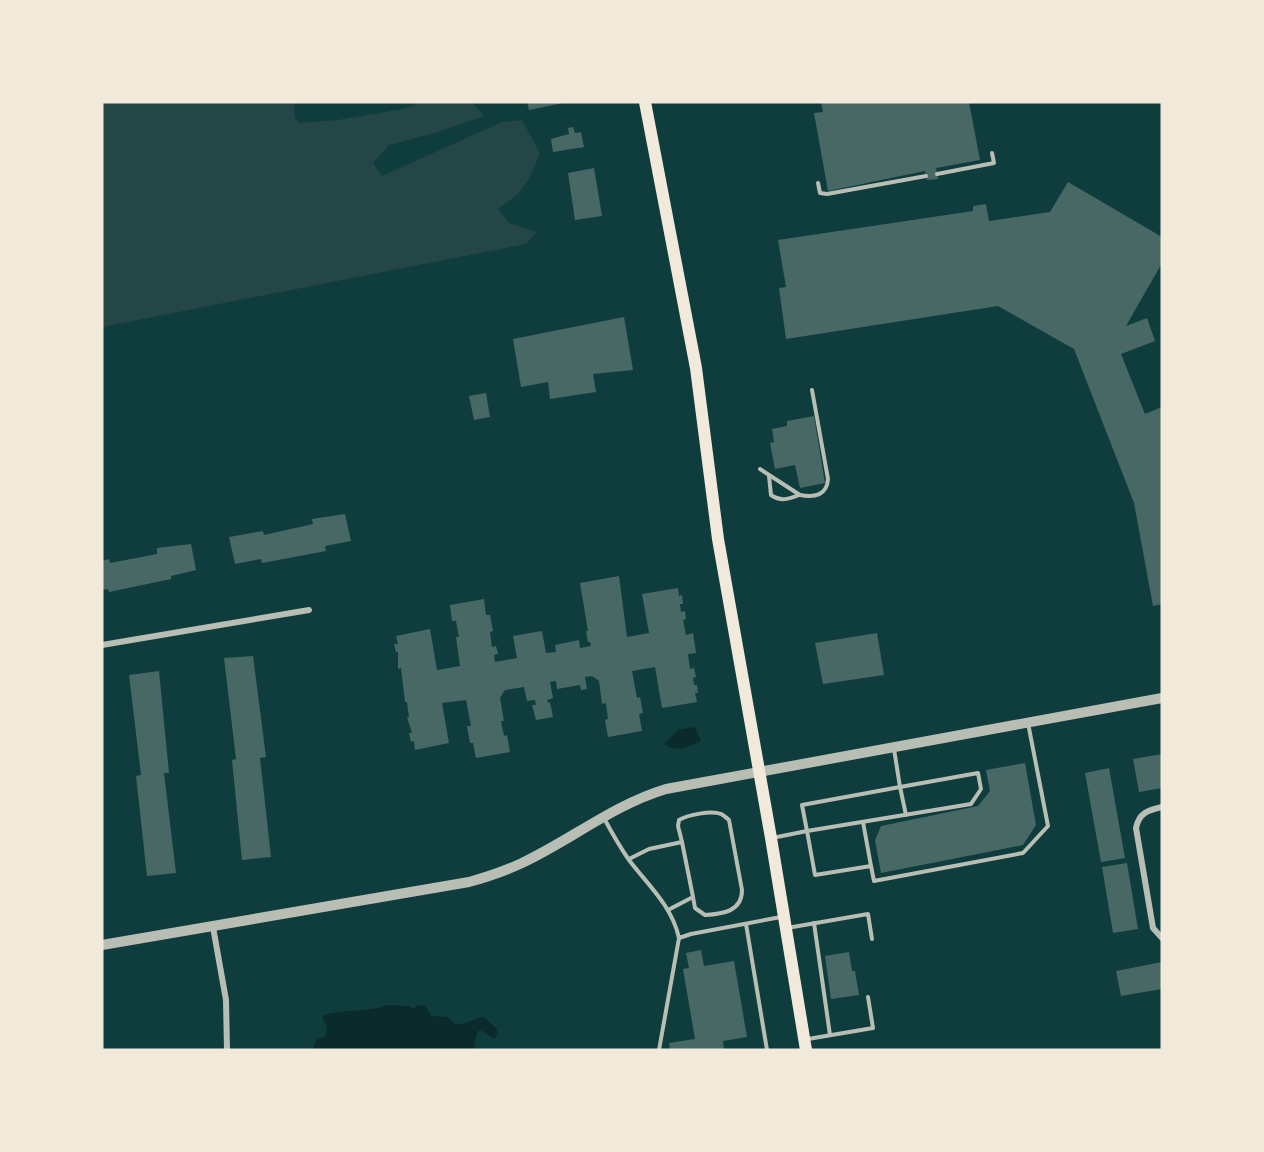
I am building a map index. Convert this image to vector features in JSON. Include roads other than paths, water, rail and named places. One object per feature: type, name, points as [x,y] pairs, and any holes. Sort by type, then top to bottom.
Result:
[{"type":"main road","points":[[645,102],[696,368],[718,539],[805,1045]]},
{"type":"street","points":[[102,645],[309,610]]},
{"type":"street","points":[[102,945],[470,882],[524,862],[626,803],[666,789],[1162,698]]},
{"type":"street","points":[[1162,807],[1149,809],[1142,814],[1136,828],[1153,928],[1162,938]]},
{"type":"street","points":[[213,927],[226,1000],[227,1050]]},
{"type":"lane","points":[[937,174],[994,163],[992,153]]},
{"type":"lane","points":[[818,183],[820,193],[827,194],[926,176]]},
{"type":"lane","points":[[769,475],[771,495],[776,498],[785,500],[800,495],[817,495],[824,493],[827,488],[828,479],[812,390]]},
{"type":"lane","points":[[760,469],[800,495]]},
{"type":"lane","points":[[863,822],[874,881],[1023,853],[1048,826],[1028,722]]},
{"type":"lane","points":[[894,748],[906,815]]},
{"type":"lane","points":[[771,838],[807,831],[971,804],[981,789],[978,773],[802,806],[807,831],[815,875],[871,866]]},
{"type":"lane","points":[[713,812],[720,813],[729,820],[742,890],[741,901],[736,908],[725,913],[705,915],[695,908],[682,842],[678,826],[679,820],[713,812]]},
{"type":"lane","points":[[603,816],[629,859],[676,922],[679,938],[659,1050]]},
{"type":"lane","points":[[629,859],[649,849],[682,842]]},
{"type":"lane","points":[[668,910],[693,897]]},
{"type":"lane","points":[[679,938],[746,924],[814,923],[868,914],[872,939]]},
{"type":"lane","points":[[814,923],[830,1035]]},
{"type":"lane","points":[[746,924],[766,1050]]},
{"type":"lane","points":[[805,1045],[830,1035],[873,1028],[868,997]]}]
